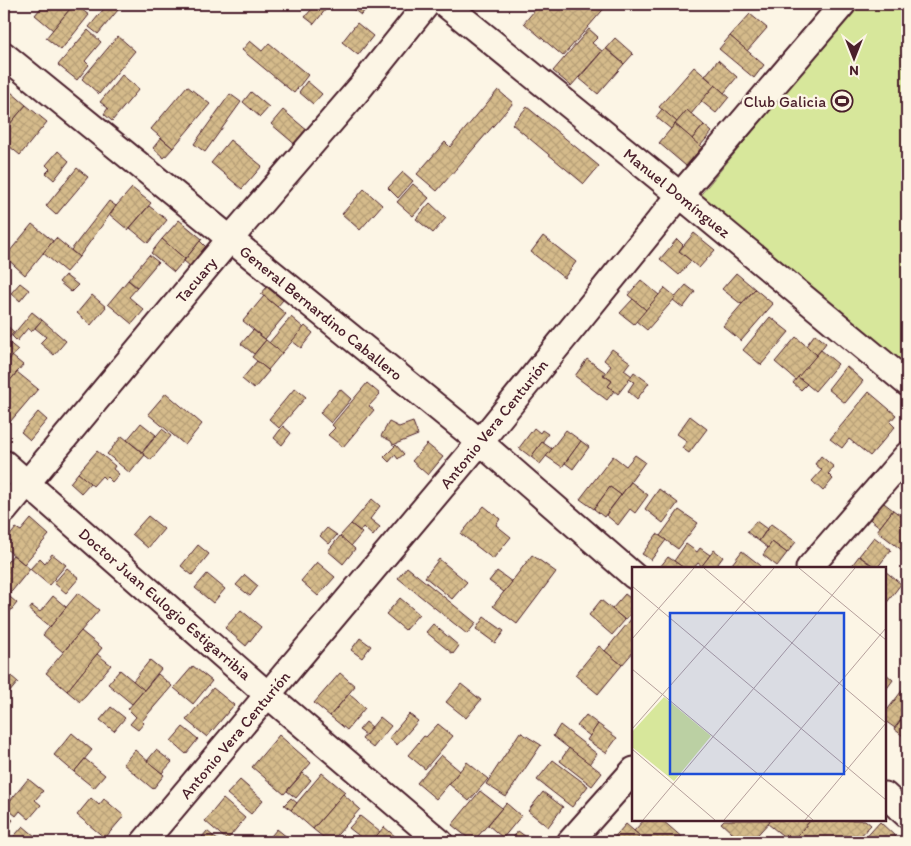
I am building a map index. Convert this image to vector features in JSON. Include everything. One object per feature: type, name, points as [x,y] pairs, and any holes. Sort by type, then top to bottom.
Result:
[{"type":"street","name":"Tacuary","points":[[4,511],[230,239],[359,89],[427,4]]},
{"type":"street","name":"Manuel Domínguez","points":[[445,4],[907,383]]},
{"type":"street","name":"Antonio Vera Centurión","points":[[144,842],[480,442],[680,195],[843,4]]},
{"type":"street","name":"General Bernardino Caballero","points":[[4,55],[480,442],[632,574]]},
{"type":"street","points":[[810,567],[907,456]]},
{"type":"street","name":"Doctor Juan Eulogio Estigarribia","points":[[4,462],[268,695],[440,842]]},
{"type":"street","points":[[570,842],[632,772]]},
{"type":"street","points":[[886,796],[907,815]]},
{"type":"green space","name":"Club Galicia","points":[[857,4],[907,4],[907,371],[698,198]]},
{"type":"building","points":[[44,4],[74,4],[53,30],[35,15]]},
{"type":"building","points":[[74,4],[89,15],[61,50],[46,38]]},
{"type":"building","points":[[108,4],[123,4],[98,34],[89,27]]},
{"type":"building","points":[[316,4],[330,4],[314,24],[305,17]]},
{"type":"building","points":[[346,4],[370,4],[361,15]]},
{"type":"building","points":[[540,4],[608,4],[563,56],[524,23]]},
{"type":"building","points":[[750,14],[767,28],[747,51],[730,36]]},
{"type":"building","points":[[357,23],[373,36],[358,55],[342,42]]},
{"type":"building","points":[[589,29],[598,37],[592,43],[602,51],[571,86],[553,71]]},
{"type":"building","points":[[88,30],[101,42],[85,61],[89,65],[77,80],[58,65]]},
{"type":"building","points":[[118,36],[135,51],[99,94],[82,79]]},
{"type":"building","points":[[730,36],[764,65],[754,78],[719,49]]},
{"type":"building","points":[[615,38],[633,54],[624,64],[606,48]]},
{"type":"building","points":[[250,41],[262,51],[269,43],[308,75],[294,93],[242,50]]},
{"type":"building","points":[[605,48],[624,64],[598,94],[579,78]]},
{"type":"building","points":[[718,60],[737,77],[724,93],[705,76]]},
{"type":"building","points":[[694,67],[715,85],[691,114],[687,110],[677,122],[659,107]]},
{"type":"building","points":[[122,75],[139,89],[112,121],[104,114],[108,108],[100,102]]},
{"type":"building","points":[[307,81],[322,94],[313,104],[299,92]]},
{"type":"building","points":[[715,85],[729,97],[716,113],[701,101]]},
{"type":"building","points":[[4,86],[26,105],[4,131],[5,106]]},
{"type":"building","points":[[187,86],[210,104],[173,148],[151,129]]},
{"type":"building","points":[[498,90],[513,103],[437,191],[417,174],[445,142],[450,147]]},
{"type":"building","points":[[251,92],[269,107],[260,117],[243,102]]},
{"type":"building","points":[[230,94],[241,102],[205,152],[194,144]]},
{"type":"building","points":[[26,105],[47,122],[20,155],[4,142],[4,131]]},
{"type":"building","points":[[527,107],[599,166],[584,184],[512,124]]},
{"type":"building","points":[[662,109],[677,122],[671,129],[656,117]]},
{"type":"building","points":[[283,110],[309,132],[297,146],[271,124]]},
{"type":"building","points":[[687,110],[704,125],[692,139],[675,124]]},
{"type":"building","points":[[675,124],[702,147],[686,166],[659,143]]},
{"type":"building","points":[[704,125],[712,132],[700,146],[692,139]]},
{"type":"building","points":[[161,138],[173,148],[164,158],[153,148]]},
{"type":"building","points":[[230,140],[262,166],[242,189],[211,163]]},
{"type":"building","points":[[58,151],[69,161],[54,180],[46,173],[50,169],[46,165]]},
{"type":"building","points":[[77,168],[88,177],[56,215],[46,206]]},
{"type":"building","points":[[403,172],[413,181],[398,198],[388,188]]},
{"type":"building","points":[[413,184],[429,198],[413,216],[397,202]]},
{"type":"building","points":[[132,188],[151,203],[128,230],[109,214]]},
{"type":"building","points":[[364,189],[382,205],[360,230],[342,214]]},
{"type":"building","points":[[109,201],[116,206],[79,257],[71,250]]},
{"type":"building","points":[[430,203],[446,218],[433,233],[416,219]]},
{"type":"building","points":[[149,206],[167,220],[148,243],[130,228]]},
{"type":"building","points":[[179,220],[202,239],[185,259],[162,239]]},
{"type":"building","points":[[32,224],[53,241],[25,275],[5,257]]},
{"type":"building","points":[[694,233],[715,250],[699,268],[679,251]]},
{"type":"building","points":[[543,236],[576,262],[564,278],[531,252]]},
{"type":"building","points":[[56,238],[79,257],[66,272],[43,253]]},
{"type":"building","points":[[162,239],[185,259],[174,272],[151,253]]},
{"type":"building","points":[[677,239],[683,245],[679,251],[691,261],[679,275],[660,259]]},
{"type":"building","points":[[200,241],[206,247],[190,266],[184,261]]},
{"type":"building","points":[[149,255],[158,262],[137,287],[128,280]]},
{"type":"building","points":[[736,273],[755,289],[741,304],[722,289]]},
{"type":"building","points":[[65,275],[78,285],[71,292],[59,282]]},
{"type":"building","points":[[128,280],[137,288],[129,297],[144,310],[132,324],[108,304]]},
{"type":"building","points":[[641,280],[659,295],[646,310],[628,295]]},
{"type":"building","points":[[20,283],[29,290],[20,301],[11,293]]},
{"type":"building","points":[[686,285],[695,292],[683,308],[673,300]]},
{"type":"building","points":[[267,287],[283,300],[277,307],[261,294]]},
{"type":"building","points":[[665,288],[676,297],[647,330],[636,321]]},
{"type":"building","points":[[755,289],[773,304],[741,341],[723,326]]},
{"type":"building","points":[[92,295],[106,307],[91,325],[77,313]]},
{"type":"building","points":[[264,296],[286,314],[265,339],[243,321]]},
{"type":"building","points":[[633,299],[646,310],[634,324],[620,313]]},
{"type":"building","points":[[32,312],[42,320],[31,332],[28,328],[17,341],[12,336]]},
{"type":"building","points":[[291,317],[304,328],[282,353],[269,343]]},
{"type":"building","points":[[770,317],[789,332],[761,365],[743,350]]},
{"type":"building","points":[[42,320],[66,341],[54,355],[40,343],[46,337],[35,328]]},
{"type":"building","points":[[4,323],[14,332],[4,344]]},
{"type":"building","points":[[305,326],[313,333],[301,348],[292,341]]},
{"type":"building","points":[[253,330],[266,340],[254,354],[241,344]]},
{"type":"building","points":[[815,334],[826,343],[817,355],[806,346]]},
{"type":"building","points":[[796,337],[817,355],[796,380],[775,362]]},
{"type":"building","points":[[266,340],[282,353],[268,370],[252,357]]},
{"type":"building","points":[[7,341],[18,350],[10,359],[4,353],[4,344]]},
{"type":"building","points":[[612,349],[630,362],[624,370],[632,376],[618,394],[608,386],[612,381],[604,375],[611,366],[604,360]]},
{"type":"building","points":[[821,350],[838,364],[815,391],[798,377]]},
{"type":"building","points":[[12,356],[23,365],[4,388],[4,366]]},
{"type":"building","points":[[587,359],[605,372],[603,375],[612,381],[608,386],[614,391],[607,400],[575,376]]},
{"type":"building","points":[[257,361],[269,371],[254,389],[242,379]]},
{"type":"building","points":[[846,366],[863,381],[845,403],[828,389]]},
{"type":"building","points":[[17,372],[38,389],[4,429],[4,388]]},
{"type":"building","points":[[634,372],[649,383],[637,399],[628,391],[634,382],[629,379]]},
{"type":"building","points":[[798,377],[807,384],[801,390],[793,383]]},
{"type":"building","points":[[367,383],[380,394],[369,406],[374,410],[343,447],[328,435],[335,428],[332,425]]},
{"type":"building","points":[[295,388],[306,397],[279,428],[269,419]]},
{"type":"building","points":[[340,389],[351,399],[331,423],[320,413]]},
{"type":"building","points":[[869,392],[896,415],[890,422],[895,427],[870,456],[849,439],[842,448],[830,439]]},
{"type":"building","points":[[166,393],[202,424],[185,445],[148,414]]},
{"type":"building","points":[[38,412],[47,420],[30,440],[21,432]]},
{"type":"building","points":[[690,416],[707,429],[689,453],[682,448],[687,441],[677,434]]},
{"type":"building","points":[[389,422],[399,427],[413,422],[418,435],[393,445],[391,441],[381,436]]},
{"type":"building","points":[[141,423],[156,435],[142,452],[127,440]]},
{"type":"building","points":[[283,426],[291,433],[282,445],[274,438]]},
{"type":"building","points":[[534,428],[540,433],[542,430],[548,434],[531,457],[519,448]]},
{"type":"building","points":[[162,429],[171,436],[151,460],[142,453]]},
{"type":"building","points":[[566,430],[581,441],[562,467],[546,456]]},
{"type":"building","points":[[122,436],[145,455],[130,473],[107,454]]},
{"type":"building","points":[[581,441],[589,447],[573,469],[565,463]]},
{"type":"building","points":[[542,442],[552,449],[540,464],[531,457]]},
{"type":"building","points":[[427,444],[443,457],[428,475],[412,461]]},
{"type":"building","points":[[396,445],[404,454],[398,459],[395,455],[389,462],[384,457]]},
{"type":"building","points":[[97,451],[115,466],[113,469],[119,474],[112,482],[107,477],[105,479],[102,476],[93,486],[78,473]]},
{"type":"building","points":[[635,455],[645,462],[621,495],[610,487],[594,509],[580,499],[613,456],[626,466]]},
{"type":"building","points":[[821,456],[834,467],[828,474],[833,479],[823,491],[812,481],[822,470],[815,464]]},
{"type":"building","points":[[78,473],[90,483],[81,493],[70,483]]},
{"type":"building","points":[[631,482],[648,495],[635,513],[630,509],[618,525],[606,515]]},
{"type":"building","points":[[610,487],[621,495],[604,517],[594,509]]},
{"type":"building","points":[[659,489],[678,503],[663,523],[645,509]]},
{"type":"building","points":[[372,499],[380,506],[370,519],[380,527],[373,536],[363,527],[360,531],[351,524]]},
{"type":"building","points":[[880,500],[893,510],[880,527],[867,517]]},
{"type":"building","points":[[484,506],[500,519],[496,525],[511,537],[493,559],[461,534]]},
{"type":"building","points":[[679,510],[698,523],[678,549],[660,536]]},
{"type":"building","points":[[893,510],[907,520],[907,554],[877,531]]},
{"type":"building","points":[[148,516],[164,529],[148,548],[132,534]]},
{"type":"building","points":[[31,519],[49,535],[24,564],[4,547],[4,543],[16,528],[21,531]]},
{"type":"building","points":[[756,521],[767,529],[759,541],[747,532]]},
{"type":"building","points":[[351,524],[362,533],[351,546],[340,536]]},
{"type":"building","points":[[771,524],[796,542],[787,553],[772,542],[768,548],[759,541]]},
{"type":"building","points":[[327,528],[337,535],[329,544],[320,536]]},
{"type":"building","points":[[657,534],[666,540],[651,560],[642,554]]},
{"type":"building","points":[[340,536],[355,549],[343,564],[328,551]]},
{"type":"building","points":[[874,537],[891,550],[878,567],[859,556]]},
{"type":"building","points":[[772,542],[787,553],[777,566],[763,555]]},
{"type":"building","points":[[686,544],[697,552],[700,548],[710,555],[702,566],[698,563],[695,567],[683,567],[674,561]]},
{"type":"building","points":[[198,545],[209,554],[192,575],[181,566]]},
{"type":"building","points":[[714,550],[723,557],[716,567],[701,567]]},
{"type":"building","points":[[742,551],[760,565],[759,567],[730,567]]},
{"type":"building","points":[[52,554],[66,565],[49,585],[30,569],[40,558],[45,563]]},
{"type":"building","points":[[13,555],[30,569],[8,596],[4,592],[4,566]]},
{"type":"building","points":[[532,555],[556,572],[517,624],[493,606]]},
{"type":"building","points":[[859,556],[874,567],[851,567]]},
{"type":"building","points":[[668,557],[683,567],[660,567]]},
{"type":"building","points":[[439,559],[467,582],[452,599],[425,577]]},
{"type":"building","points":[[317,562],[335,577],[318,596],[301,581]]},
{"type":"building","points":[[407,567],[476,623],[467,634],[398,578]]},
{"type":"building","points":[[67,568],[79,578],[66,593],[54,583]]},
{"type":"building","points":[[497,571],[512,582],[504,592],[489,581]]},
{"type":"building","points":[[886,572],[901,584],[886,604]]},
{"type":"building","points":[[207,574],[225,589],[213,603],[195,588]]},
{"type":"building","points":[[245,575],[258,586],[250,596],[236,585]]},
{"type":"building","points":[[4,592],[17,603],[4,619]]},
{"type":"building","points":[[78,593],[99,610],[63,652],[43,635]]},
{"type":"building","points":[[625,594],[632,599],[632,612],[625,620],[612,609]]},
{"type":"building","points":[[53,596],[66,607],[50,627],[29,610],[32,606],[40,612]]},
{"type":"building","points":[[400,598],[419,614],[405,630],[386,614]]},
{"type":"building","points":[[601,600],[625,620],[612,635],[589,615]]},
{"type":"building","points":[[241,610],[261,627],[246,646],[225,628]]},
{"type":"building","points":[[484,617],[504,631],[495,643],[476,629]]},
{"type":"building","points":[[632,618],[632,653],[622,665],[605,651]]},
{"type":"building","points":[[433,624],[459,646],[453,654],[426,632]]},
{"type":"building","points":[[81,631],[102,648],[67,691],[46,673]]},
{"type":"building","points":[[360,638],[371,646],[362,658],[351,650]]},
{"type":"building","points":[[599,646],[622,665],[598,694],[575,675]]},
{"type":"building","points":[[97,654],[111,665],[80,702],[67,691]]},
{"type":"building","points":[[150,660],[161,669],[144,690],[133,681]]},
{"type":"building","points":[[193,666],[212,681],[193,704],[174,688]]},
{"type":"building","points":[[4,670],[18,682],[4,699]]},
{"type":"building","points":[[120,670],[144,690],[132,704],[108,684]]},
{"type":"building","points":[[340,673],[355,686],[330,716],[314,703]]},
{"type":"building","points":[[158,674],[172,686],[142,721],[144,723],[138,730],[130,724],[136,717],[128,709]]},
{"type":"building","points":[[886,674],[893,680],[886,690]]},
{"type":"building","points":[[461,684],[481,700],[466,718],[446,702]]},
{"type":"building","points":[[907,684],[907,712],[895,728],[886,722],[886,712]]},
{"type":"building","points":[[213,688],[234,705],[207,737],[186,720]]},
{"type":"building","points":[[349,694],[365,708],[347,730],[330,716]]},
{"type":"building","points":[[111,707],[125,718],[114,731],[100,720]]},
{"type":"building","points":[[907,712],[907,739],[894,729]]},
{"type":"building","points":[[409,714],[418,721],[397,745],[389,738]]},
{"type":"building","points":[[586,715],[598,724],[590,736],[577,726]]},
{"type":"building","points":[[380,717],[391,726],[373,748],[362,739]]},
{"type":"building","points":[[366,722],[372,727],[366,735],[359,730]]},
{"type":"building","points":[[438,724],[453,736],[425,769],[408,755],[424,736],[426,737]]},
{"type":"building","points":[[598,724],[617,738],[606,753],[587,740]]},
{"type":"building","points":[[560,725],[597,754],[589,764],[553,736]]},
{"type":"building","points":[[183,727],[198,739],[186,754],[171,741]]},
{"type":"building","points":[[520,732],[541,745],[506,797],[486,784]]},
{"type":"building","points":[[72,733],[92,750],[74,772],[54,755]]},
{"type":"building","points":[[279,735],[311,763],[284,794],[252,767]]},
{"type":"building","points":[[569,748],[602,773],[592,786],[560,761]]},
{"type":"building","points":[[135,750],[164,775],[153,789],[123,764]]},
{"type":"building","points":[[156,750],[172,762],[162,773],[147,761]]},
{"type":"building","points":[[441,755],[460,771],[436,799],[417,783]]},
{"type":"building","points":[[85,759],[105,775],[94,788],[74,772]]},
{"type":"building","points":[[553,760],[588,786],[572,807],[537,780]]},
{"type":"building","points":[[467,762],[488,779],[469,801],[449,784]]},
{"type":"building","points":[[303,773],[311,780],[296,798],[287,791]]},
{"type":"building","points":[[322,773],[345,792],[313,829],[291,810]]},
{"type":"building","points":[[28,779],[43,791],[35,800],[41,805],[29,819],[20,811],[16,816],[5,807]]},
{"type":"building","points":[[240,780],[263,800],[251,814],[227,794]]},
{"type":"building","points":[[480,791],[502,808],[473,842],[452,825]]},
{"type":"building","points":[[543,792],[563,807],[548,827],[528,811]]},
{"type":"building","points":[[343,794],[360,809],[329,842],[313,829]]},
{"type":"building","points":[[91,798],[99,805],[104,799],[124,816],[105,838],[77,815]]},
{"type":"building","points":[[291,798],[297,803],[291,810],[284,805]]},
{"type":"building","points":[[223,799],[245,818],[227,840],[205,821]]},
{"type":"building","points":[[506,803],[521,816],[503,838],[488,825]]},
{"type":"building","points":[[4,813],[13,820],[4,831]]},
{"type":"building","points":[[360,816],[380,832],[371,842],[367,842],[349,828]]},
{"type":"building","points":[[643,821],[663,821],[684,839],[681,842],[647,842],[634,831]]},
{"type":"building","points":[[723,821],[770,821],[751,842],[742,842],[721,823]]},
{"type":"building","points":[[770,821],[810,821],[791,842],[768,824]]},
{"type":"building","points":[[810,821],[866,821],[871,825],[855,842],[791,842]]},
{"type":"building","points":[[880,822],[896,837],[891,842],[862,842]]},
{"type":"building","points":[[626,824],[640,836],[634,842],[610,842]]},
{"type":"building","points":[[23,826],[42,842],[9,842]]},
{"type":"building","points":[[384,827],[402,842],[371,842]]},
{"type":"building","points":[[277,829],[293,842],[266,842]]},
{"type":"building","points":[[207,831],[220,842],[198,842]]},
{"type":"building","points":[[518,831],[533,842],[510,842]]},
{"type":"place","name":"Club Galicia","points":[[842,101]]}]
